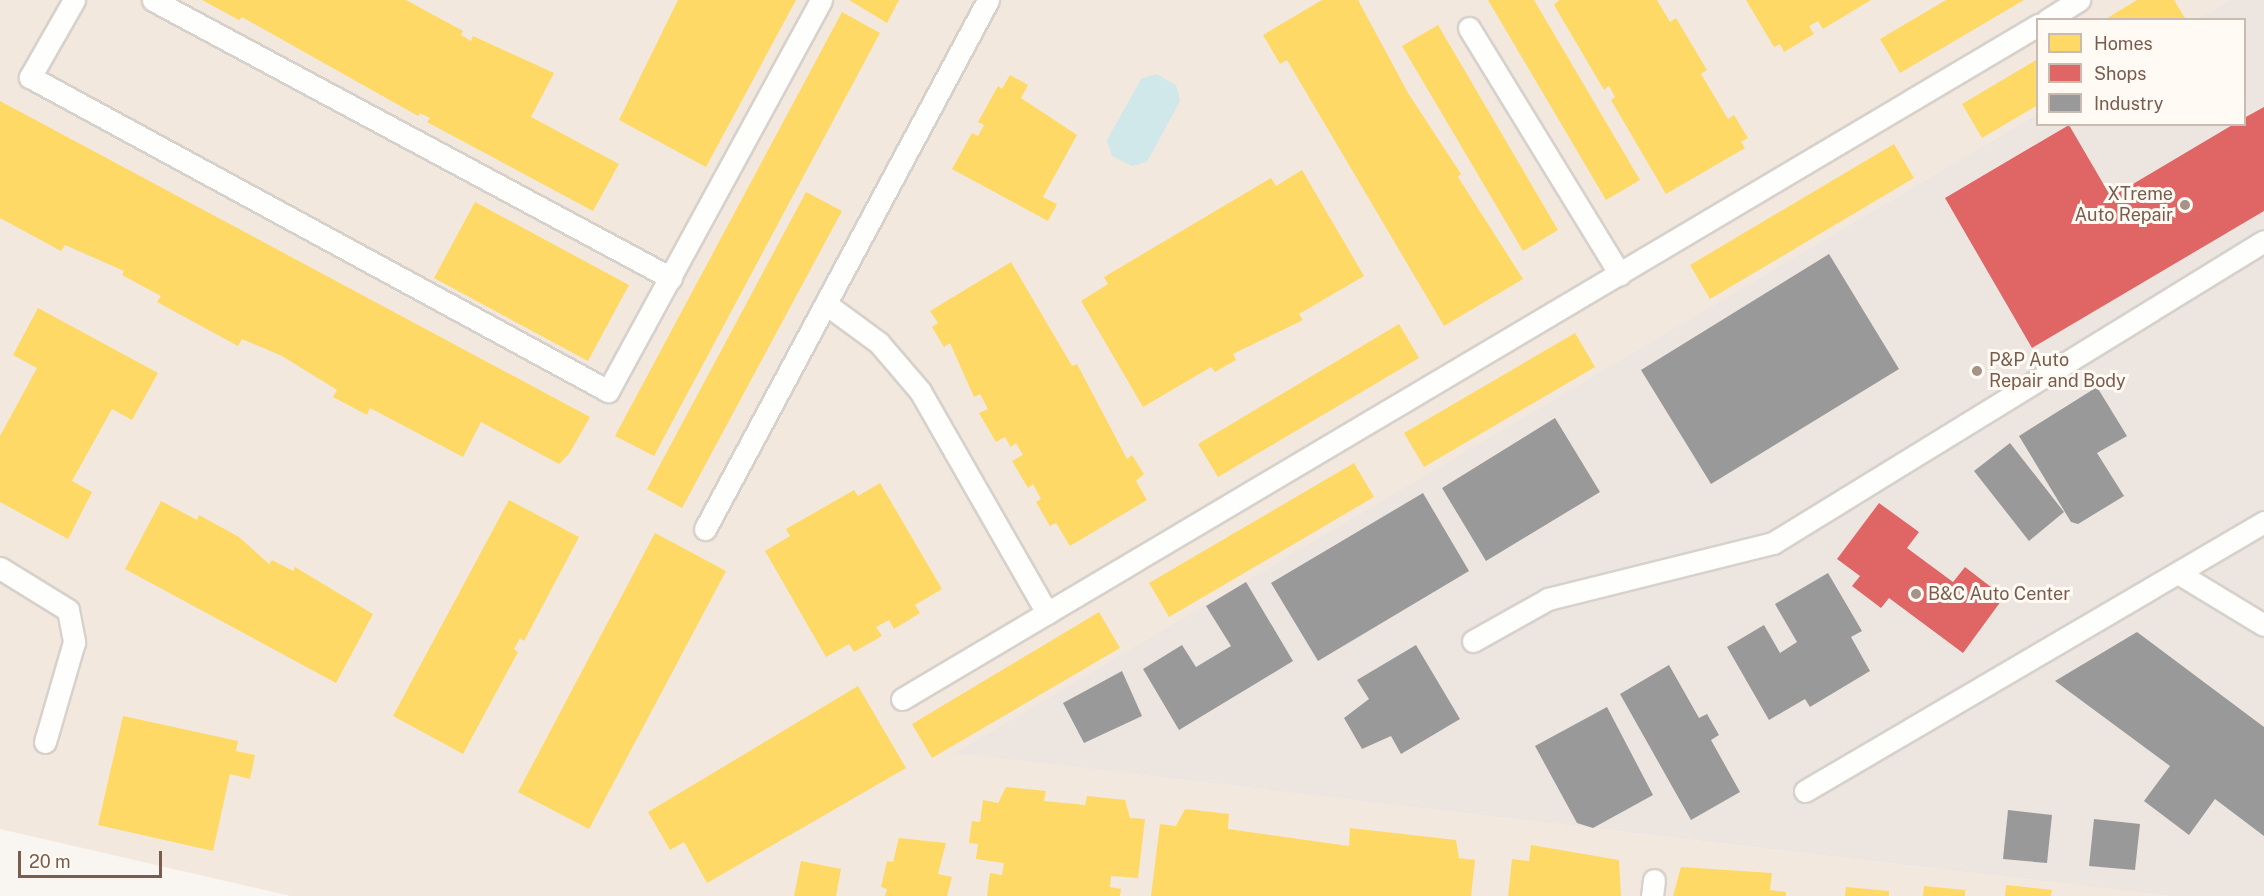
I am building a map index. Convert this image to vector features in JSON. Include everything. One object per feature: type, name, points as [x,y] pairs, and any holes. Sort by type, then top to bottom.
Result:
[{"type":"lane","points":[[75,0],[30,77],[608,391],[821,0]]},
{"type":"lane","points":[[153,0],[671,278]]},
{"type":"lane","points":[[705,529],[988,0]]},
{"type":"lane","points":[[2050,18],[2079,0]]},
{"type":"lane","points":[[902,699],[2036,26]]},
{"type":"lane","points":[[1469,28],[1620,274]]},
{"type":"lane","points":[[1473,641],[1548,599],[1773,543],[2264,241]]},
{"type":"lane","points":[[826,304],[879,343],[920,391],[1047,613]]},
{"type":"lane","points":[[1805,791],[2264,522]]},
{"type":"lane","points":[[0,568],[68,610],[74,642],[45,742]]},
{"type":"lane","points":[[2178,573],[2264,625]]},
{"type":"shaded area","points":[[0,0],[2230,0],[2199,18],[2036,18],[2036,115],[956,753],[2168,896],[291,896],[0,829]]},
{"type":"shaded area","points":[[2230,0],[2264,0],[2264,896],[2168,896],[955,753],[2036,115],[2036,126],[2246,126],[2246,18],[2199,18]]},
{"type":"water","points":[[1156,74],[1176,85],[1180,101],[1147,162],[1132,166],[1112,156],[1107,140],[1141,79]]},
{"type":"building: Homes","points":[[202,0],[406,0],[463,31],[461,35],[471,41],[473,36],[554,73],[531,117],[619,164],[593,211],[427,122],[430,118],[420,113],[418,116],[242,17],[239,20]]},
{"type":"building: Homes","points":[[678,0],[796,0],[706,167],[619,120]]},
{"type":"building: Homes","points":[[849,0],[899,0],[887,23]]},
{"type":"building: Homes","points":[[1322,0],[1358,0],[1408,93],[1461,174],[1458,177],[1523,279],[1444,326],[1287,60],[1280,64],[1263,35]]},
{"type":"building: Homes","points":[[1488,0],[1534,0],[1640,180],[1606,200]]},
{"type":"building: Homes","points":[[1559,0],[1657,0],[1670,22],[1676,18],[1707,70],[1701,74],[1728,119],[1734,115],[1748,138],[1741,142],[1745,148],[1666,194],[1611,100],[1615,97],[1609,86],[1604,90],[1554,5]]},
{"type":"building: Homes","points":[[1746,0],[1871,0],[1823,29],[1818,21],[1809,26],[1814,34],[1784,52],[1780,44],[1774,47]]},
{"type":"building: Homes","points":[[1946,0],[2024,0],[1900,73],[1880,39]]},
{"type":"building: Homes","points":[[2137,0],[2174,0],[2185,18],[2107,18]]},
{"type":"building: Homes","points":[[842,12],[880,33],[654,456],[615,436]]},
{"type":"building: Homes","points":[[1438,25],[1558,230],[1523,251],[1402,46]]},
{"type":"building: Homes","points":[[2036,60],[2036,106],[1982,138],[1962,104]]},
{"type":"building: Homes","points":[[1010,75],[1028,85],[1021,98],[1077,135],[1043,197],[1057,204],[1048,221],[952,169],[972,133],[978,136],[984,125],[978,122],[998,86],[1002,89]]},
{"type":"building: Homes","points":[[0,101],[590,417],[569,454],[559,464],[481,422],[463,457],[370,408],[367,415],[333,397],[337,390],[282,356],[242,339],[238,346],[157,302],[161,296],[122,275],[124,271],[65,245],[61,251],[0,218]]},
{"type":"building: Homes","points":[[1894,144],[1914,178],[1710,299],[1690,265]]},
{"type":"building: Homes","points":[[1302,170],[1364,276],[1299,314],[1303,320],[1233,354],[1236,360],[1215,372],[1211,367],[1143,407],[1081,301],[1108,284],[1104,277],[1271,178],[1276,186]]},
{"type":"building: Homes","points":[[806,192],[842,211],[682,508],[647,489]]},
{"type":"building: Homes","points":[[475,202],[629,285],[588,361],[434,278]]},
{"type":"building: Homes","points":[[1011,262],[1072,366],[1077,364],[1127,459],[1132,455],[1144,474],[1136,481],[1147,500],[1070,546],[1056,523],[1050,526],[1036,502],[1041,499],[1033,484],[1028,488],[1012,461],[1023,455],[1016,443],[1011,447],[1005,437],[996,442],[979,413],[988,409],[980,394],[974,397],[950,343],[944,347],[932,327],[938,323],[930,311]]},
{"type":"building: Homes","points":[[38,308],[158,373],[132,420],[112,409],[72,481],[92,492],[68,539],[0,502],[0,436],[37,368],[13,355]]},
{"type":"building: Homes","points":[[1399,324],[1419,358],[1218,477],[1198,444]]},
{"type":"building: Homes","points":[[1575,333],[1595,367],[1424,467],[1404,433]]},
{"type":"building: Homes","points":[[1354,463],[1374,497],[1169,617],[1149,583]]},
{"type":"building: Homes","points":[[880,483],[942,589],[915,605],[920,613],[894,629],[889,620],[876,627],[882,636],[854,652],[849,644],[826,657],[765,551],[790,536],[786,529],[854,490],[858,496]]},
{"type":"building: Homes","points":[[509,500],[579,537],[524,641],[520,638],[514,649],[518,652],[463,754],[393,716]]},
{"type":"building: Homes","points":[[161,501],[197,520],[199,515],[239,537],[269,564],[272,560],[293,571],[295,567],[373,614],[336,683],[125,569]]},
{"type":"building: Homes","points":[[655,533],[726,571],[589,829],[518,792]]},
{"type":"building: Homes","points":[[1099,612],[1120,648],[932,758],[912,724]]},
{"type":"building: Homes","points":[[858,686],[906,768],[707,883],[684,842],[670,850],[648,812]]},
{"type":"building: Homes","points":[[123,716],[238,741],[236,751],[255,755],[250,779],[230,774],[213,851],[98,825]]},
{"type":"building: Homes","points":[[1006,787],[1046,791],[1044,801],[1085,805],[1087,796],[1125,800],[1130,818],[1145,819],[1138,878],[1111,876],[1110,887],[1121,889],[1120,896],[987,896],[990,873],[1002,875],[1004,863],[976,859],[978,844],[969,843],[972,821],[980,822],[983,800],[998,803]]},
{"type":"building: Homes","points":[[1185,809],[1229,814],[1228,829],[1349,846],[1350,828],[1456,840],[1459,858],[1475,860],[1471,896],[1151,896],[1160,824],[1176,826]]},
{"type":"building: Homes","points":[[899,838],[946,843],[938,874],[952,877],[947,896],[885,896],[887,889],[881,887],[887,861],[893,862]]},
{"type":"building: Homes","points":[[1531,845],[1619,860],[1621,896],[1508,896],[1512,859],[1529,861]]},
{"type":"building: Homes","points":[[801,861],[841,869],[836,896],[794,896]]},
{"type":"building: Homes","points":[[1681,867],[1772,873],[1770,890],[1786,892],[1786,896],[1673,896]]},
{"type":"building: Homes","points":[[2006,885],[2052,890],[2051,896],[2005,896]]},
{"type":"building: Homes","points":[[1924,886],[1965,890],[1965,896],[1923,896]]},
{"type":"building: Homes","points":[[1846,887],[1889,891],[1889,896],[1845,896]]},
{"type":"building: Shops","points":[[2264,107],[2264,211],[2032,348],[1945,198],[2067,126],[2070,126],[2111,197],[2231,126],[2246,126],[2246,117]]},
{"type":"building: Shops","points":[[1879,503],[1919,532],[1907,548],[1953,582],[1965,567],[2004,597],[1963,653],[1889,598],[1881,608],[1852,586],[1860,576],[1837,559]]},
{"type":"building: Industry","points":[[1829,254],[1899,369],[1711,484],[1641,370]]},
{"type":"building: Industry","points":[[2097,387],[2127,436],[2097,453],[2124,496],[2078,524],[2071,522],[2019,436]]},
{"type":"building: Industry","points":[[1555,418],[1600,492],[1486,561],[1442,488]]},
{"type":"building: Industry","points":[[2010,443],[2064,512],[2029,541],[1974,471]]},
{"type":"building: Industry","points":[[1423,493],[1469,571],[1318,661],[1271,583]]},
{"type":"building: Industry","points":[[1828,573],[1862,631],[1851,637],[1870,671],[1810,707],[1805,699],[1769,720],[1727,647],[1764,625],[1780,653],[1797,642],[1775,604]]},
{"type":"building: Industry","points":[[1246,582],[1293,661],[1179,730],[1143,669],[1182,645],[1196,667],[1231,646],[1206,606]]},
{"type":"building: Industry","points":[[2137,632],[2264,727],[2264,836],[2215,799],[2189,835],[2144,801],[2170,766],[2055,681]]},
{"type":"building: Industry","points":[[1416,645],[1460,719],[1401,754],[1391,736],[1362,749],[1344,718],[1369,699],[1357,680]]},
{"type":"building: Industry","points":[[1669,665],[1699,718],[1707,714],[1719,735],[1711,740],[1740,792],[1691,820],[1620,694]]},
{"type":"building: Industry","points":[[1122,671],[1142,716],[1084,743],[1063,703]]},
{"type":"building: Industry","points":[[1607,707],[1653,795],[1593,828],[1577,823],[1535,746]]},
{"type":"building: Industry","points":[[2008,810],[2052,815],[2047,863],[2003,859]]},
{"type":"building: Industry","points":[[2094,819],[2140,824],[2135,870],[2089,866]]},
{"type":"place","name":"XTreme Auto Repair","points":[[2185,205]]},
{"type":"place","name":"P&P Auto Repair and Body","points":[[1977,371]]},
{"type":"place","name":"B&C Auto Center","points":[[1916,594]]}]
